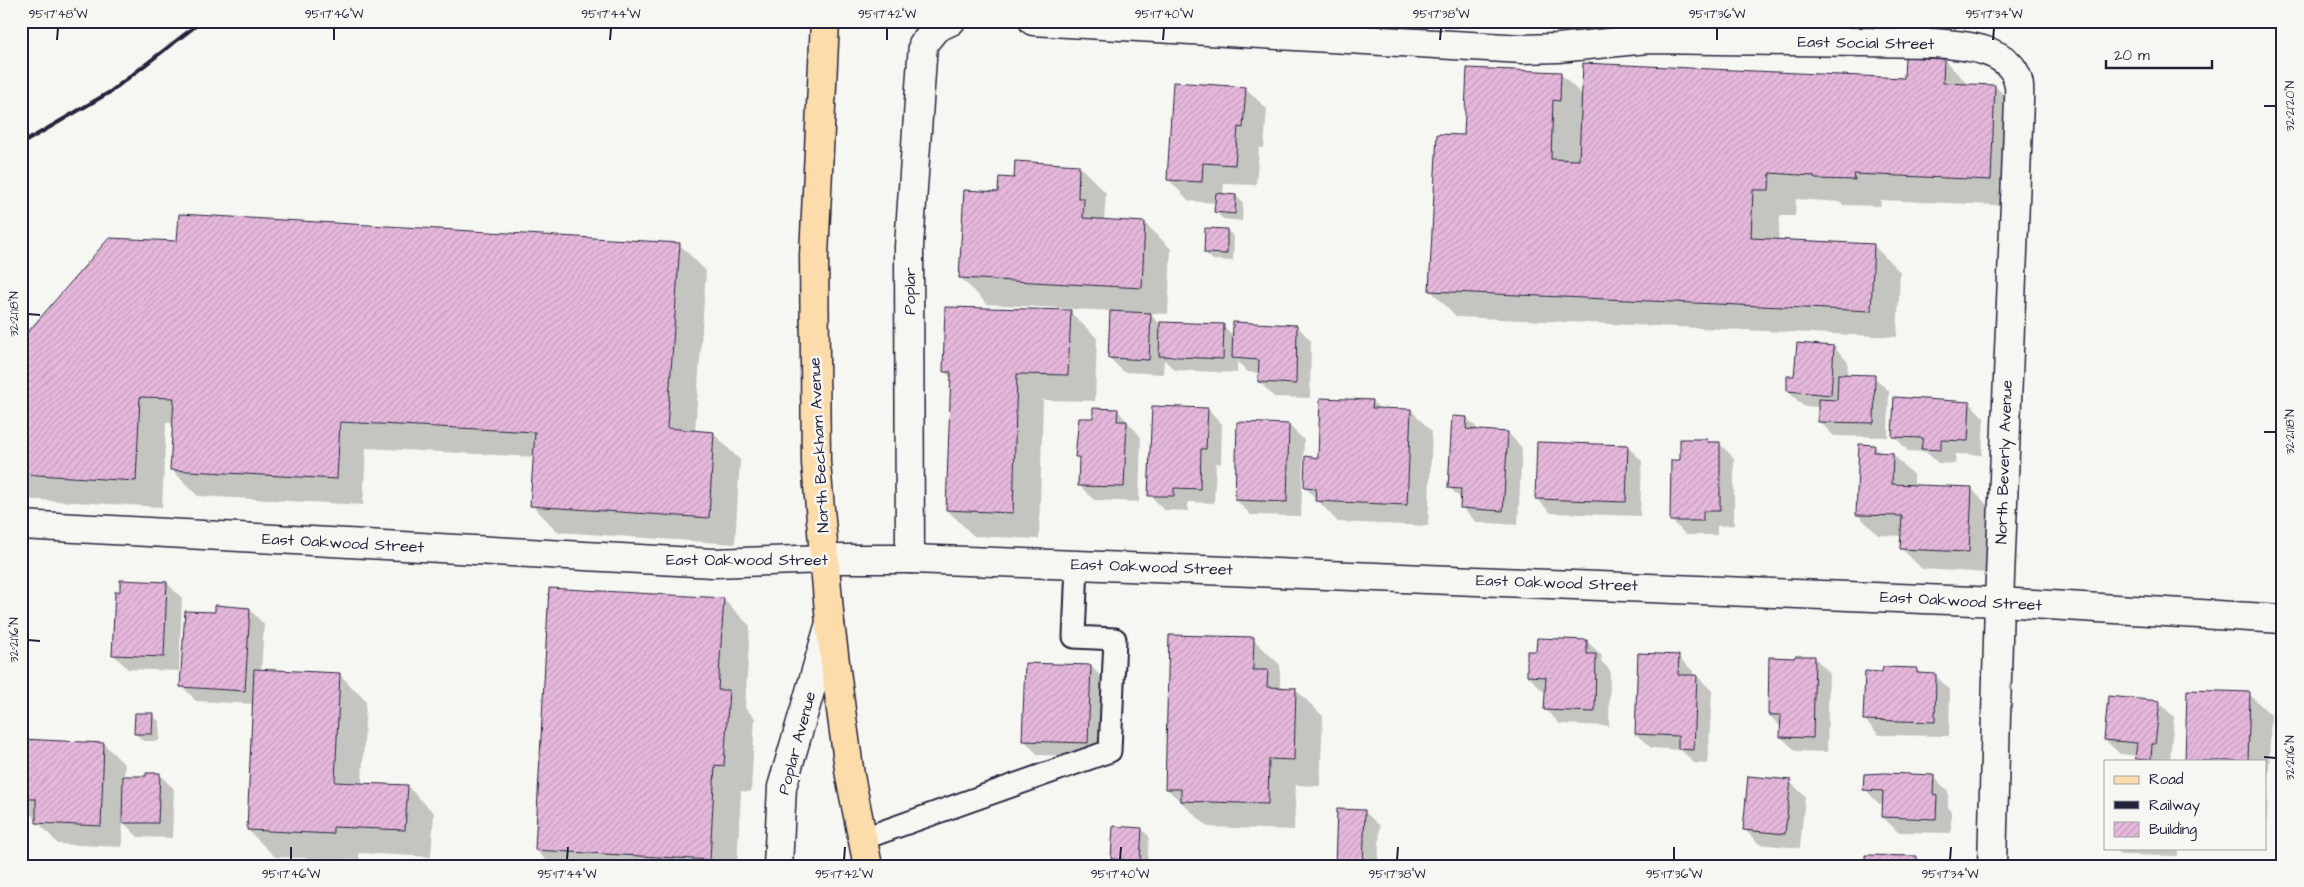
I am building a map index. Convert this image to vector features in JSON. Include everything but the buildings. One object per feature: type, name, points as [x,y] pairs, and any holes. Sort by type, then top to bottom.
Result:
[{"type":"main road","name":"North Beckham Avenue","points":[[825,21],[814,256],[816,463],[830,623],[850,776],[868,866]]},
{"type":"street","name":"East Social Street","points":[[1033,21],[1523,49],[1558,48],[1647,39],[1961,45],[1989,52],[2008,62]]},
{"type":"street","name":"Poplar","points":[[910,559],[909,246],[923,44],[944,25]]},
{"type":"street","name":"North Beverly Avenue","points":[[1992,866],[1999,602],[2019,101],[2018,80],[2008,62]]},
{"type":"street","name":"East Oakwood Street","points":[[21,525],[713,563],[825,559],[910,559],[1999,602],[2283,619]]},
{"type":"street","name":"Poplar Avenue","points":[[778,866],[782,787],[830,623]]},
{"type":"lane","points":[[862,839],[1110,751],[1115,639],[1074,637],[1077,565]]},
{"type":"railway","points":[[21,144],[110,92],[202,21]]}]
